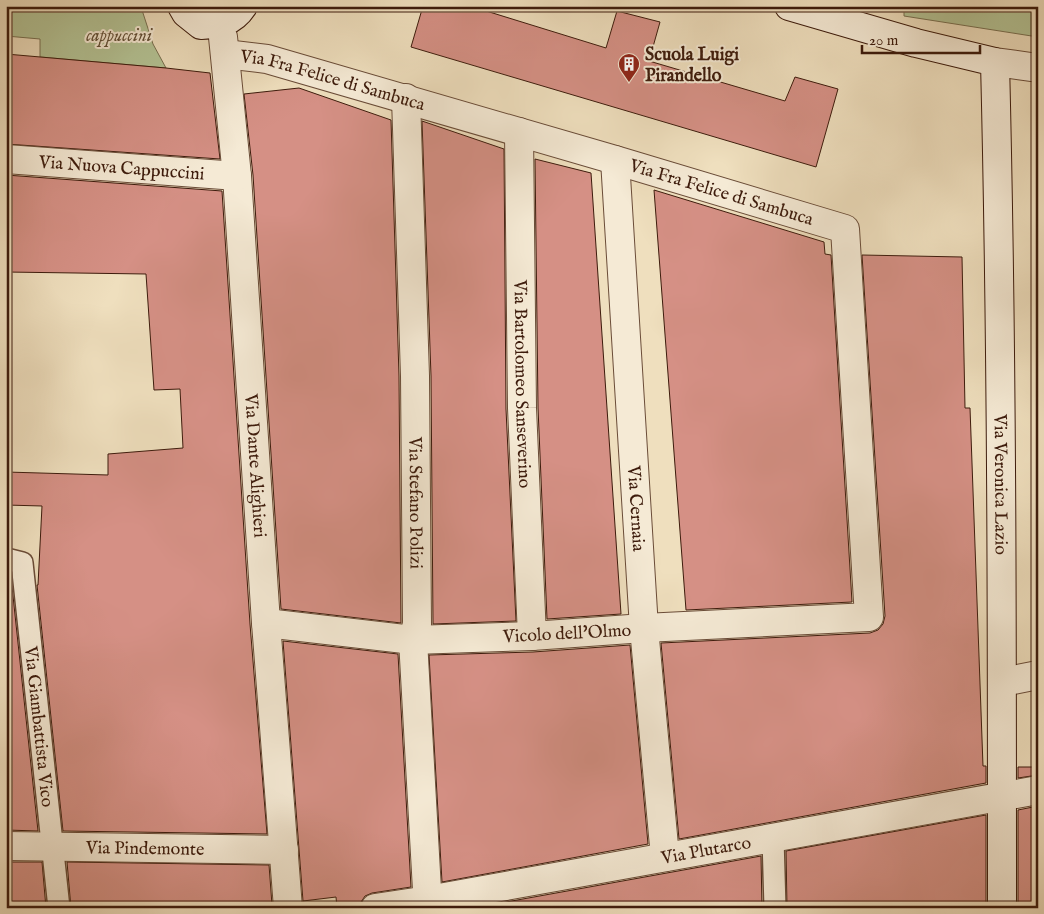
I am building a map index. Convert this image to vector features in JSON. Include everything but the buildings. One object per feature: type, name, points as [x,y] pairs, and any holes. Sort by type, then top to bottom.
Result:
[{"type":"street","points":[[182,6],[186,13],[201,25],[222,24],[238,13],[242,6]]},
{"type":"street","points":[[789,6],[916,43],[995,62],[1038,68]]},
{"type":"street","name":"Via Dante Alighieri","points":[[222,24],[237,176],[266,624],[288,908]]},
{"type":"street","name":"Via Fra Felice di Sambuca","points":[[225,54],[267,59],[406,98],[845,229],[869,617]]},
{"type":"street","name":"Via Veronica Lazio","points":[[995,62],[1000,230],[1003,682],[1002,908]]},
{"type":"street","name":"Via Stefano Polizi","points":[[406,98],[414,376],[417,624],[413,640],[428,904]]},
{"type":"street","name":"Via Bartolomeo Sanseverino","points":[[519,132],[522,408],[532,636]]},
{"type":"street","name":"Via Nuova Cappuccini","points":[[6,159],[237,176]]},
{"type":"street","name":"Via Cernaia","points":[[615,160],[644,628],[665,857]]},
{"type":"street","name":"Vicolo dell'Olmo","points":[[266,624],[413,640],[532,636],[644,628],[869,617]]},
{"type":"street","points":[[1003,682],[1038,675]]},
{"type":"street","name":"Via Plutarco","points":[[375,908],[428,904],[665,857],[1038,790]]},
{"type":"street","name":"Via Pindemonte","points":[[6,846],[284,850]]},
{"type":"lane","name":"Via Giambattista Vico","points":[[6,559],[22,563],[59,908]]},
{"type":"lane","points":[[773,838],[775,908]]},
{"type":"green space","name":"cappuccini","points":[[6,6],[148,6],[142,10],[153,44],[166,68],[40,57],[40,39],[6,36]]},
{"type":"green space","points":[[904,6],[1038,6],[1038,37],[904,16]]},
{"type":"place","name":"Scuola Luigi Pirandello","points":[[629,83]]}]
